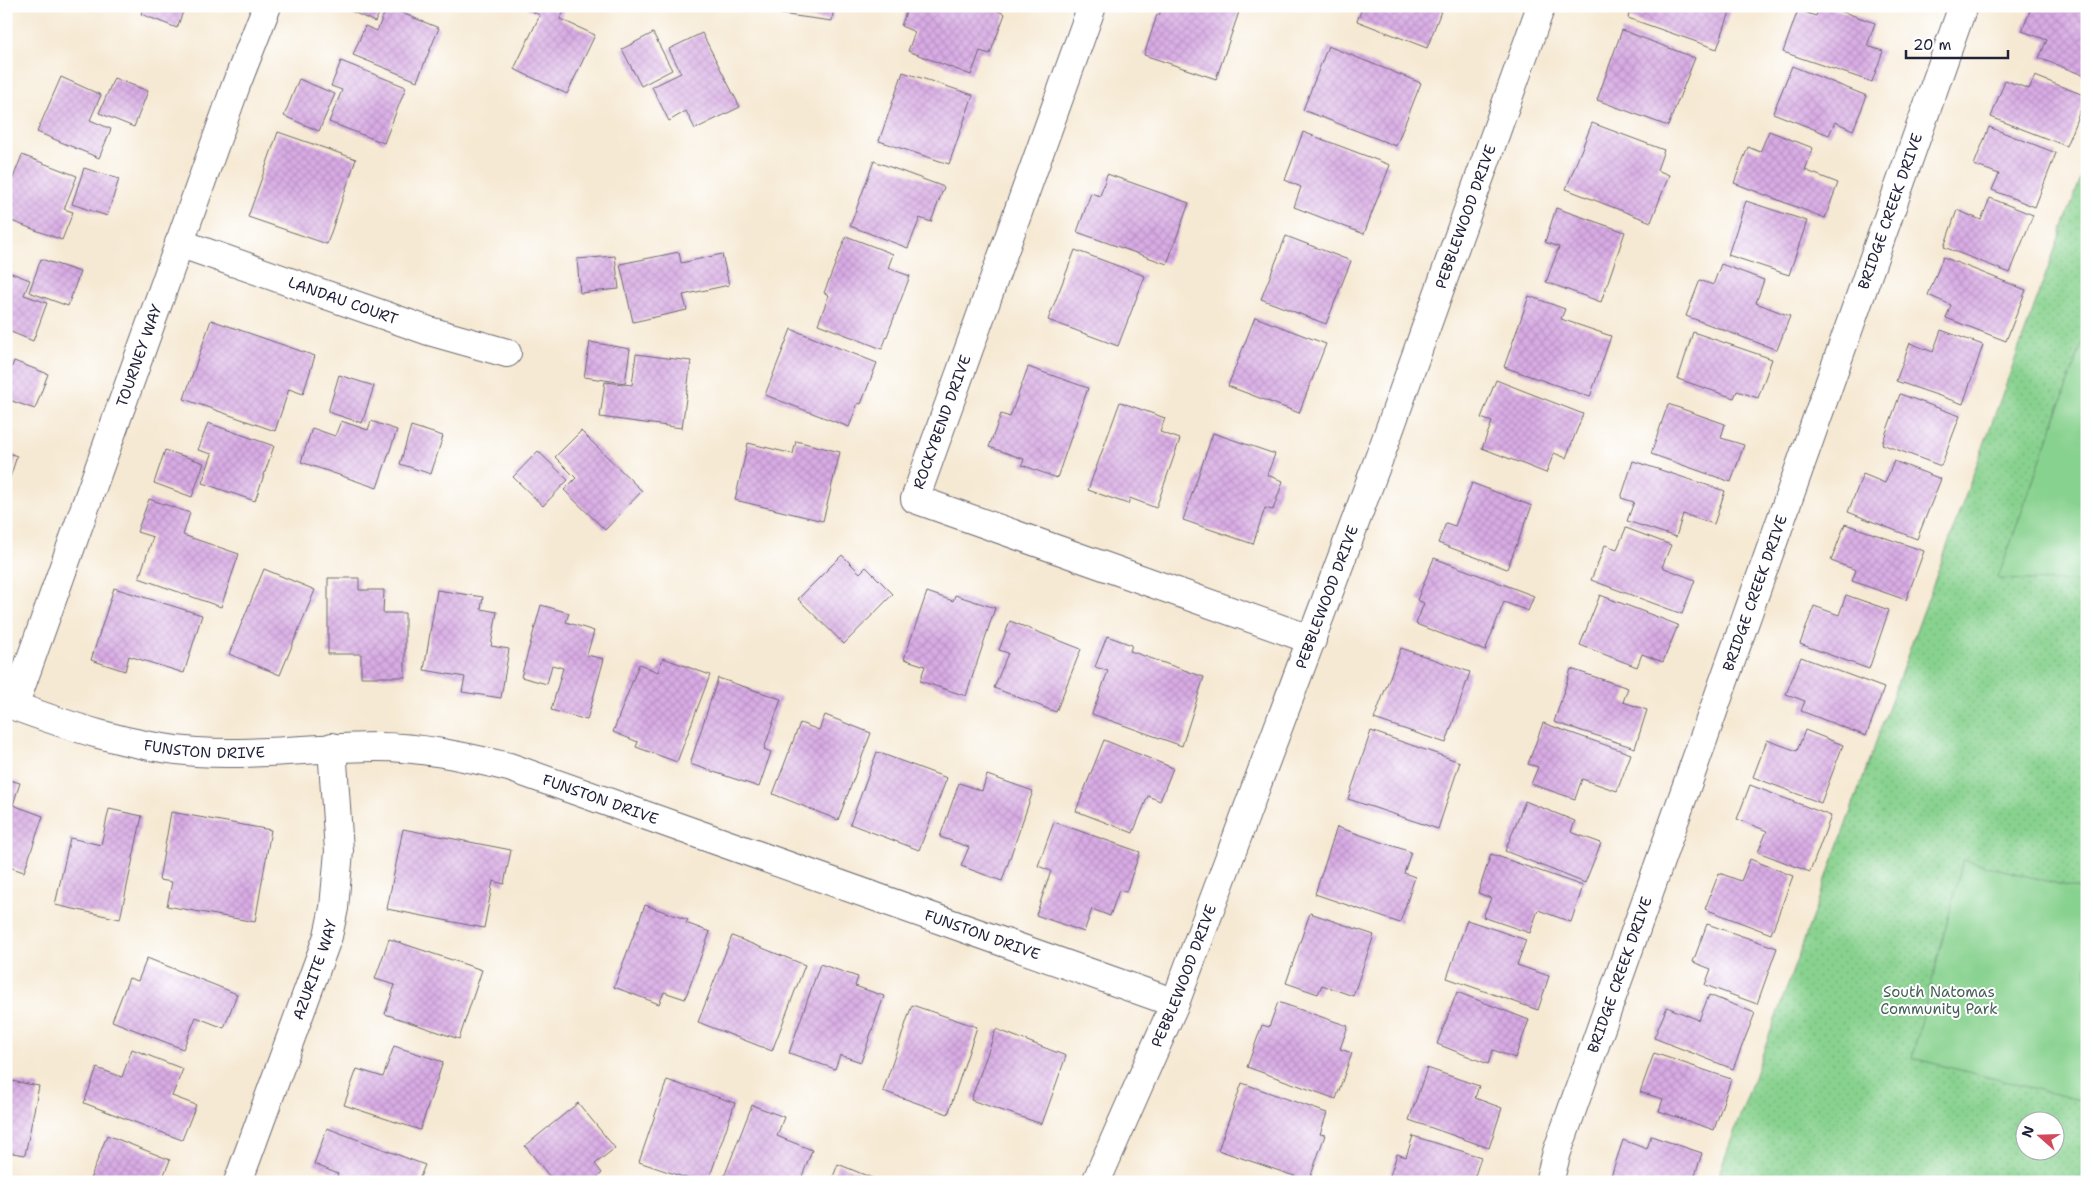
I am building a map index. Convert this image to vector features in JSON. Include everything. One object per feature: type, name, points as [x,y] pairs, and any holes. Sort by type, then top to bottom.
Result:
[{"type":"street","name":"TOURNEY WAY","points":[[10,705],[236,85],[267,6]]},
{"type":"street","name":"ROCKYBEND DRIVE","points":[[1092,6],[915,498],[1312,640]]},
{"type":"street","name":"PEBBLEWOOD DRIVE","points":[[1096,1182],[1175,1003],[1393,420],[1541,6]]},
{"type":"street","name":"BRIDGE CREEK DRIVE","points":[[1549,1182],[1556,1152],[1963,6]]},
{"type":"street","name":"LANDAU COURT","points":[[180,243],[429,331],[507,353]]},
{"type":"street","name":"FUNSTON DRIVE","points":[[10,705],[80,730],[137,743],[196,752],[254,753],[332,747],[380,747],[432,750],[509,767],[1175,1003]]},
{"type":"street","name":"AZURITE WAY","points":[[238,1182],[328,936],[332,917],[339,851],[332,747]]},
{"type":"green space","name":"South Natomas Community Park","points":[[2087,161],[2087,1182],[1716,1182]]},
{"type":"green space","points":[[2087,330],[2087,582],[1998,579],[1998,578]]},
{"type":"green space","points":[[1963,860],[2087,891],[2087,1102],[1912,1058]]},
{"type":"building","points":[[144,6],[185,6],[177,28],[141,14]]},
{"type":"building","points":[[340,6],[383,6],[375,22]]},
{"type":"building","points":[[529,6],[567,6],[560,19],[595,35],[567,94],[514,69],[540,15],[527,9]]},
{"type":"building","points":[[734,6],[771,6],[770,12],[733,8]]},
{"type":"building","points":[[781,6],[834,6],[832,21],[780,14]]},
{"type":"building","points":[[908,6],[986,6],[1005,14],[990,54],[980,51],[971,75],[908,51],[915,32],[901,26]]},
{"type":"building","points":[[1162,6],[1232,6],[1240,9],[1216,79],[1144,55],[1157,15],[1159,16]]},
{"type":"building","points":[[1363,6],[1443,6],[1427,48],[1357,21]]},
{"type":"building","points":[[1631,6],[1732,6],[1717,49],[1628,18]]},
{"type":"building","points":[[1819,6],[1826,6],[1875,23],[1867,46],[1883,51],[1872,82],[1783,52],[1798,10],[1816,16]]},
{"type":"building","points":[[2032,6],[2068,6],[2087,14],[2087,65],[2083,75],[2039,58],[2047,40],[2022,31]]},
{"type":"building","points":[[387,7],[439,28],[417,81],[353,55],[365,26],[377,31]]},
{"type":"building","points":[[1622,30],[1695,58],[1668,126],[1597,100]]},
{"type":"building","points":[[653,33],[672,70],[641,86],[622,49]]},
{"type":"building","points":[[702,33],[740,107],[695,129],[686,111],[669,121],[652,87],[681,73],[669,49]]},
{"type":"building","points":[[1328,46],[1421,83],[1396,146],[1303,110]]},
{"type":"building","points":[[341,61],[406,87],[384,143],[329,122],[342,90],[331,86]]},
{"type":"building","points":[[1792,66],[1867,96],[1853,130],[1835,122],[1829,135],[1773,113]]},
{"type":"building","points":[[903,72],[973,95],[949,164],[879,141]]},
{"type":"building","points":[[2035,76],[2086,96],[2066,146],[1991,117],[2005,80],[2029,89]]},
{"type":"building","points":[[61,77],[101,95],[90,120],[111,129],[99,158],[37,132]]},
{"type":"building","points":[[114,78],[148,91],[134,127],[99,113]]},
{"type":"building","points":[[299,79],[335,94],[319,131],[284,116]]},
{"type":"building","points":[[1592,123],[1664,150],[1657,170],[1669,175],[1651,222],[1566,189]]},
{"type":"building","points":[[1989,127],[2056,153],[2035,207],[1992,190],[1999,174],[1974,165]]},
{"type":"building","points":[[1769,131],[1813,148],[1805,170],[1838,183],[1825,218],[1734,183],[1748,147],[1760,152]]},
{"type":"building","points":[[278,132],[356,159],[327,244],[248,217]]},
{"type":"building","points":[[1303,132],[1390,165],[1364,234],[1294,207],[1301,187],[1285,180]]},
{"type":"building","points":[[22,155],[77,176],[64,209],[73,212],[62,240],[6,219],[6,196]]},
{"type":"building","points":[[874,161],[944,187],[931,222],[920,218],[908,248],[850,226]]},
{"type":"building","points":[[84,168],[119,179],[107,216],[72,204]]},
{"type":"building","points":[[1107,174],[1189,203],[1167,264],[1077,232],[1091,193],[1100,196]]},
{"type":"building","points":[[1990,198],[2033,215],[2010,273],[1944,247],[1957,210],[1981,220]]},
{"type":"building","points":[[1746,201],[1807,221],[1789,275],[1728,255]]},
{"type":"building","points":[[1556,208],[1625,232],[1601,302],[1546,282],[1559,247],[1545,242]]},
{"type":"building","points":[[846,236],[893,254],[888,268],[910,276],[882,349],[818,324],[829,295],[824,293]]},
{"type":"building","points":[[1286,236],[1351,261],[1326,324],[1261,299]]},
{"type":"building","points":[[1075,250],[1145,276],[1118,346],[1048,320]]},
{"type":"building","points":[[679,252],[681,263],[722,254],[729,285],[683,295],[687,310],[633,322],[620,264]]},
{"type":"building","points":[[615,256],[619,289],[580,293],[577,259]]},
{"type":"building","points":[[1943,257],[2026,290],[2006,341],[1946,318],[1951,305],[1928,295]]},
{"type":"building","points":[[41,259],[80,272],[68,306],[29,292]]},
{"type":"building","points":[[1721,264],[1764,280],[1756,303],[1790,316],[1777,350],[1686,316],[1700,280],[1713,285]]},
{"type":"building","points":[[6,271],[30,280],[24,295],[47,303],[33,341],[6,330]]},
{"type":"building","points":[[1529,296],[1565,309],[1561,319],[1611,336],[1590,397],[1504,367]]},
{"type":"building","points":[[1255,317],[1326,344],[1299,413],[1228,386]]},
{"type":"building","points":[[211,320],[315,356],[303,394],[289,389],[275,431],[184,399]]},
{"type":"building","points":[[791,329],[877,363],[861,404],[858,403],[849,427],[765,395]]},
{"type":"building","points":[[1941,330],[1983,345],[1963,404],[1896,381],[1910,343],[1933,352]]},
{"type":"building","points":[[1693,332],[1772,359],[1758,398],[1737,391],[1734,398],[1678,379]]},
{"type":"building","points":[[590,342],[630,349],[625,383],[584,377]]},
{"type":"building","points":[[636,354],[691,361],[682,428],[600,417],[605,382],[632,385]]},
{"type":"building","points":[[14,361],[48,374],[35,409],[6,399],[6,382]]},
{"type":"building","points":[[1028,367],[1088,388],[1057,478],[1022,465],[1024,459],[989,447],[1001,414],[1010,417]]},
{"type":"building","points":[[339,375],[374,386],[362,423],[328,412]]},
{"type":"building","points":[[1496,380],[1583,414],[1566,458],[1554,453],[1546,473],[1482,448],[1492,422],[1481,418]]},
{"type":"building","points":[[1900,394],[1960,416],[1941,466],[1882,444]]},
{"type":"building","points":[[1120,402],[1165,418],[1160,432],[1180,439],[1156,508],[1130,498],[1128,504],[1088,490]]},
{"type":"building","points":[[1668,404],[1725,424],[1721,438],[1744,445],[1731,482],[1651,454]]},
{"type":"building","points":[[341,421],[368,430],[371,421],[397,430],[377,488],[301,462],[312,428],[335,436]]},
{"type":"building","points":[[208,423],[274,446],[255,501],[202,483],[212,454],[198,450]]},
{"type":"building","points":[[411,426],[443,436],[431,474],[400,464]]},
{"type":"building","points":[[581,431],[642,491],[605,530],[564,490],[576,478],[555,457]]},
{"type":"building","points":[[1213,433],[1275,454],[1267,475],[1283,481],[1273,510],[1265,508],[1253,544],[1183,520]]},
{"type":"building","points":[[796,441],[840,452],[823,521],[735,500],[748,443],[793,454]]},
{"type":"building","points":[[165,450],[204,463],[192,497],[154,483]]},
{"type":"building","points":[[538,451],[568,480],[543,506],[513,477]]},
{"type":"building","points":[[6,452],[17,456],[7,487],[6,487]]},
{"type":"building","points":[[1633,461],[1725,491],[1714,524],[1683,514],[1676,537],[1627,521],[1634,502],[1621,498]]},
{"type":"building","points":[[1894,461],[1941,479],[1917,539],[1848,512],[1863,474],[1885,483]]},
{"type":"building","points":[[1472,483],[1532,506],[1507,569],[1438,543],[1446,523],[1455,526]]},
{"type":"building","points":[[149,499],[190,513],[183,535],[239,554],[221,607],[139,578],[153,537],[137,532]]},
{"type":"building","points":[[1845,524],[1924,551],[1906,600],[1852,581],[1856,570],[1831,561]]},
{"type":"building","points":[[1626,528],[1671,545],[1662,567],[1695,580],[1682,614],[1591,580],[1605,545],[1617,549]]},
{"type":"building","points":[[842,555],[860,573],[866,567],[893,594],[844,644],[798,599]]},
{"type":"building","points":[[1434,558],[1534,596],[1528,611],[1504,602],[1485,651],[1416,624],[1424,603],[1417,600]]},
{"type":"building","points":[[264,569],[315,590],[280,675],[229,654]]},
{"type":"building","points":[[328,578],[359,578],[359,590],[384,590],[383,613],[405,613],[405,677],[361,677],[361,654],[328,654]]},
{"type":"building","points":[[114,588],[202,615],[184,673],[129,656],[125,671],[91,660]]},
{"type":"building","points":[[437,590],[483,597],[481,609],[497,612],[491,646],[509,649],[501,698],[462,692],[465,677],[424,670]]},
{"type":"building","points":[[927,592],[953,601],[955,595],[995,608],[966,696],[920,681],[925,666],[904,659]]},
{"type":"building","points":[[1600,595],[1678,625],[1663,662],[1642,654],[1637,667],[1580,645]]},
{"type":"building","points":[[1846,595],[1889,610],[1869,669],[1800,644],[1814,606],[1839,615]]},
{"type":"building","points":[[541,605],[569,613],[566,622],[594,631],[587,655],[604,659],[587,720],[551,710],[563,668],[552,665],[547,684],[521,677]]},
{"type":"building","points":[[1010,621],[1081,649],[1056,712],[994,688],[1008,653],[999,650]]},
{"type":"building","points":[[1107,636],[1132,645],[1130,651],[1204,677],[1182,746],[1092,714],[1108,671],[1095,667]]},
{"type":"building","points":[[1401,648],[1470,672],[1446,743],[1374,719]]},
{"type":"building","points":[[1801,657],[1884,688],[1866,736],[1801,711],[1805,701],[1786,694]]},
{"type":"building","points":[[663,658],[710,675],[677,762],[636,747],[638,742],[613,732],[639,664],[658,672]]},
{"type":"building","points":[[1571,669],[1628,688],[1623,702],[1647,710],[1635,748],[1554,722]]},
{"type":"building","points":[[718,678],[781,699],[764,749],[771,752],[759,787],[690,764]]},
{"type":"building","points":[[825,715],[871,733],[838,820],[773,794],[800,723],[819,730]]},
{"type":"building","points":[[1543,723],[1631,754],[1617,791],[1582,779],[1575,799],[1531,784],[1538,767],[1528,764]]},
{"type":"building","points":[[1805,730],[1843,745],[1821,803],[1753,777],[1767,740],[1797,751]]},
{"type":"building","points":[[1371,731],[1460,762],[1438,829],[1348,799]]},
{"type":"building","points":[[1104,740],[1173,768],[1160,801],[1148,796],[1133,833],[1076,811]]},
{"type":"building","points":[[877,752],[947,778],[919,850],[850,824]]},
{"type":"building","points":[[987,775],[1033,791],[1002,881],[961,866],[969,847],[940,837],[959,783],[982,791]]},
{"type":"building","points":[[6,779],[20,783],[13,805],[43,816],[24,872],[6,866]]},
{"type":"building","points":[[1750,785],[1831,816],[1810,872],[1758,852],[1767,831],[1737,819]]},
{"type":"building","points":[[1525,801],[1575,821],[1571,832],[1601,843],[1585,883],[1505,851]]},
{"type":"building","points":[[109,809],[142,816],[120,919],[55,905],[70,838],[101,845]]},
{"type":"building","points":[[171,812],[271,830],[255,922],[167,906],[172,882],[159,880]]},
{"type":"building","points":[[1054,822],[1140,852],[1126,892],[1119,890],[1110,916],[1092,909],[1084,932],[1036,915],[1051,871],[1038,866]]},
{"type":"building","points":[[1337,827],[1411,852],[1404,873],[1415,877],[1400,923],[1315,894]]},
{"type":"building","points":[[403,829],[511,850],[504,884],[493,881],[484,928],[387,909]]},
{"type":"building","points":[[1491,854],[1583,886],[1571,922],[1538,910],[1530,933],[1483,917],[1491,898],[1478,893]]},
{"type":"building","points":[[1750,859],[1793,876],[1771,934],[1705,909],[1719,873],[1741,881]]},
{"type":"building","points":[[645,905],[688,920],[686,923],[710,932],[685,999],[664,992],[659,1004],[614,987]]},
{"type":"building","points":[[1310,913],[1374,935],[1353,996],[1322,985],[1318,994],[1286,983]]},
{"type":"building","points":[[1467,920],[1526,940],[1517,965],[1549,976],[1538,1010],[1447,978]]},
{"type":"building","points":[[1707,924],[1777,948],[1757,1004],[1705,985],[1711,969],[1693,962]]},
{"type":"building","points":[[732,936],[805,965],[772,1051],[698,1022]]},
{"type":"building","points":[[389,939],[482,970],[459,1039],[385,1014],[395,985],[375,979]]},
{"type":"building","points":[[147,958],[237,994],[224,1028],[196,1017],[183,1049],[112,1021],[129,978],[138,981]]},
{"type":"building","points":[[820,964],[858,977],[855,986],[884,996],[861,1062],[840,1055],[835,1069],[789,1053]]},
{"type":"building","points":[[1457,992],[1529,1020],[1515,1058],[1493,1050],[1488,1064],[1437,1044]]},
{"type":"building","points":[[1709,995],[1755,1013],[1733,1069],[1654,1038],[1667,1007],[1699,1020]]},
{"type":"building","points":[[1278,1002],[1348,1026],[1340,1049],[1352,1053],[1336,1099],[1247,1067],[1262,1025],[1269,1027]]},
{"type":"building","points":[[912,1005],[977,1027],[948,1114],[883,1091]]},
{"type":"building","points":[[996,1029],[1066,1056],[1042,1124],[971,1100]]},
{"type":"building","points":[[394,1046],[443,1062],[420,1130],[344,1105],[357,1069],[383,1077]]},
{"type":"building","points":[[132,1049],[183,1069],[172,1096],[196,1105],[182,1140],[84,1103],[97,1068],[122,1077]]},
{"type":"building","points":[[1654,1053],[1731,1079],[1714,1130],[1659,1111],[1663,1099],[1640,1092]]},
{"type":"building","points":[[1427,1068],[1479,1086],[1475,1098],[1502,1108],[1489,1148],[1409,1120]]},
{"type":"building","points":[[6,1080],[39,1086],[25,1155],[6,1152]]},
{"type":"building","points":[[667,1080],[735,1103],[708,1182],[698,1182],[639,1162]]},
{"type":"building","points":[[1242,1083],[1327,1113],[1320,1134],[1325,1135],[1309,1181],[1218,1150]]},
{"type":"building","points":[[578,1103],[615,1148],[595,1164],[602,1173],[592,1182],[554,1182],[525,1146]]},
{"type":"building","points":[[752,1105],[784,1117],[777,1136],[812,1150],[800,1182],[722,1182]]},
{"type":"building","points":[[327,1128],[425,1165],[418,1182],[335,1182],[338,1174],[314,1164]]},
{"type":"building","points":[[107,1135],[170,1160],[161,1182],[89,1182]]},
{"type":"building","points":[[1413,1136],[1481,1157],[1473,1182],[1388,1182],[1397,1154],[1406,1157]]},
{"type":"building","points":[[1651,1136],[1702,1153],[1693,1182],[1619,1182],[1610,1179],[1623,1140],[1647,1149]]},
{"type":"building","points":[[838,1164],[882,1182],[831,1182]]},
{"type":"building","points":[[925,1175],[945,1181],[945,1182],[922,1182]]}]
